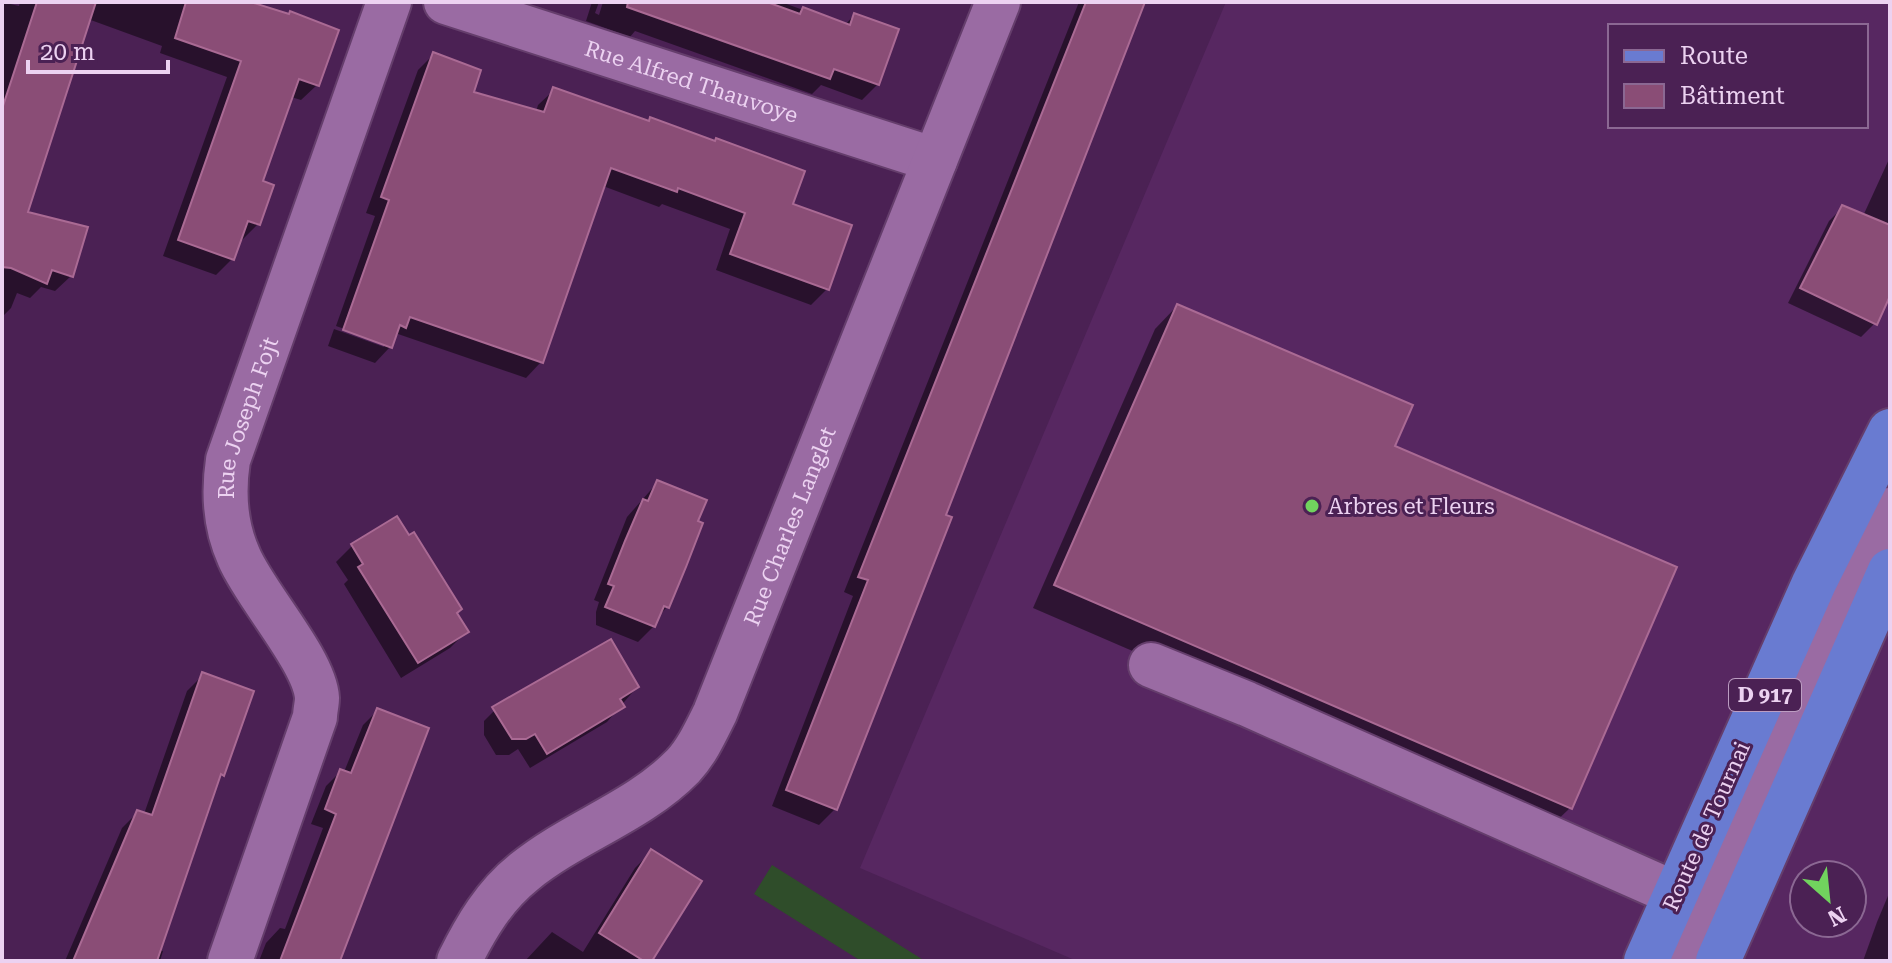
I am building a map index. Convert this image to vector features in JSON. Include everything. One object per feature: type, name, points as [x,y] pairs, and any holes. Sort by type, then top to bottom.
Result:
[{"type":"main road","name":"Route de Tournai","points":[[1646,961],[1814,583],[1890,431]]},
{"type":"main road","name":"D 917","points":[[1718,961],[1890,571]]},
{"type":"street","name":"Rue Joseph Fojt","points":[[230,961],[315,717],[317,698],[308,669],[239,558],[225,508],[224,483],[228,460],[389,2]]},
{"type":"street","name":"Rue Alfred Thauvoye","points":[[446,2],[935,160]]},
{"type":"street","name":"Rue Charles Langlet","points":[[459,961],[475,929],[496,899],[523,873],[554,850],[661,785],[684,764],[703,737],[998,2]]},
{"type":"street","points":[[1690,961],[1890,510]]},
{"type":"street","points":[[1151,665],[1247,704],[1676,894]]},
{"type":"shaded area","points":[[1226,2],[1890,2],[1890,961],[1077,961],[860,868]]},
{"type":"green space","points":[[772,865],[925,961],[861,961],[754,894]]},
{"type":"building","points":[[37,2],[96,2],[28,212],[88,227],[73,277],[52,270],[47,284],[2,267],[2,109]]},
{"type":"building","points":[[186,2],[251,2],[289,14],[290,11],[339,30],[319,86],[299,79],[263,181],[274,185],[260,225],[248,221],[234,260],[178,240],[241,61],[175,38]]},
{"type":"building","points":[[628,2],[767,2],[800,14],[803,7],[850,25],[854,13],[899,29],[879,85],[834,69],[830,79],[627,7]]},
{"type":"building","points":[[1086,2],[1145,2],[946,515],[952,517],[837,810],[786,790],[868,580],[858,577]]},
{"type":"building","points":[[433,52],[481,70],[474,92],[544,112],[553,87],[649,121],[650,117],[715,141],[716,138],[805,171],[793,204],[852,225],[829,290],[730,254],[745,213],[611,168],[543,363],[410,317],[406,328],[400,325],[392,348],[343,330],[389,200],[381,197]]},
{"type":"building","points":[[1842,205],[1890,225],[1890,296],[1877,325],[1800,288]]},
{"type":"building","name":"Arbres et Fleurs","points":[[1177,304],[1413,405],[1395,446],[1677,567],[1572,809],[1054,585]]},
{"type":"building","points":[[657,480],[707,500],[698,521],[703,523],[686,567],[669,608],[664,606],[655,627],[605,607],[614,586],[608,584],[625,541],[643,499],[648,501]]},
{"type":"building","points":[[397,516],[409,535],[414,532],[462,609],[457,613],[469,632],[418,663],[358,567],[363,564],[351,544]]},
{"type":"building","points":[[611,639],[639,687],[620,699],[625,707],[547,754],[535,734],[526,739],[512,739],[492,707]]},
{"type":"building","points":[[202,672],[254,691],[224,776],[221,774],[157,961],[73,961],[137,810],[152,815]]},
{"type":"building","points":[[377,708],[429,728],[340,961],[280,961],[336,814],[325,809],[340,769],[351,773]]},
{"type":"building","points":[[651,849],[702,881],[652,961],[644,961],[599,933]]},
{"type":"place","name":"Arbres et Fleurs","points":[[1312,506]]}]
